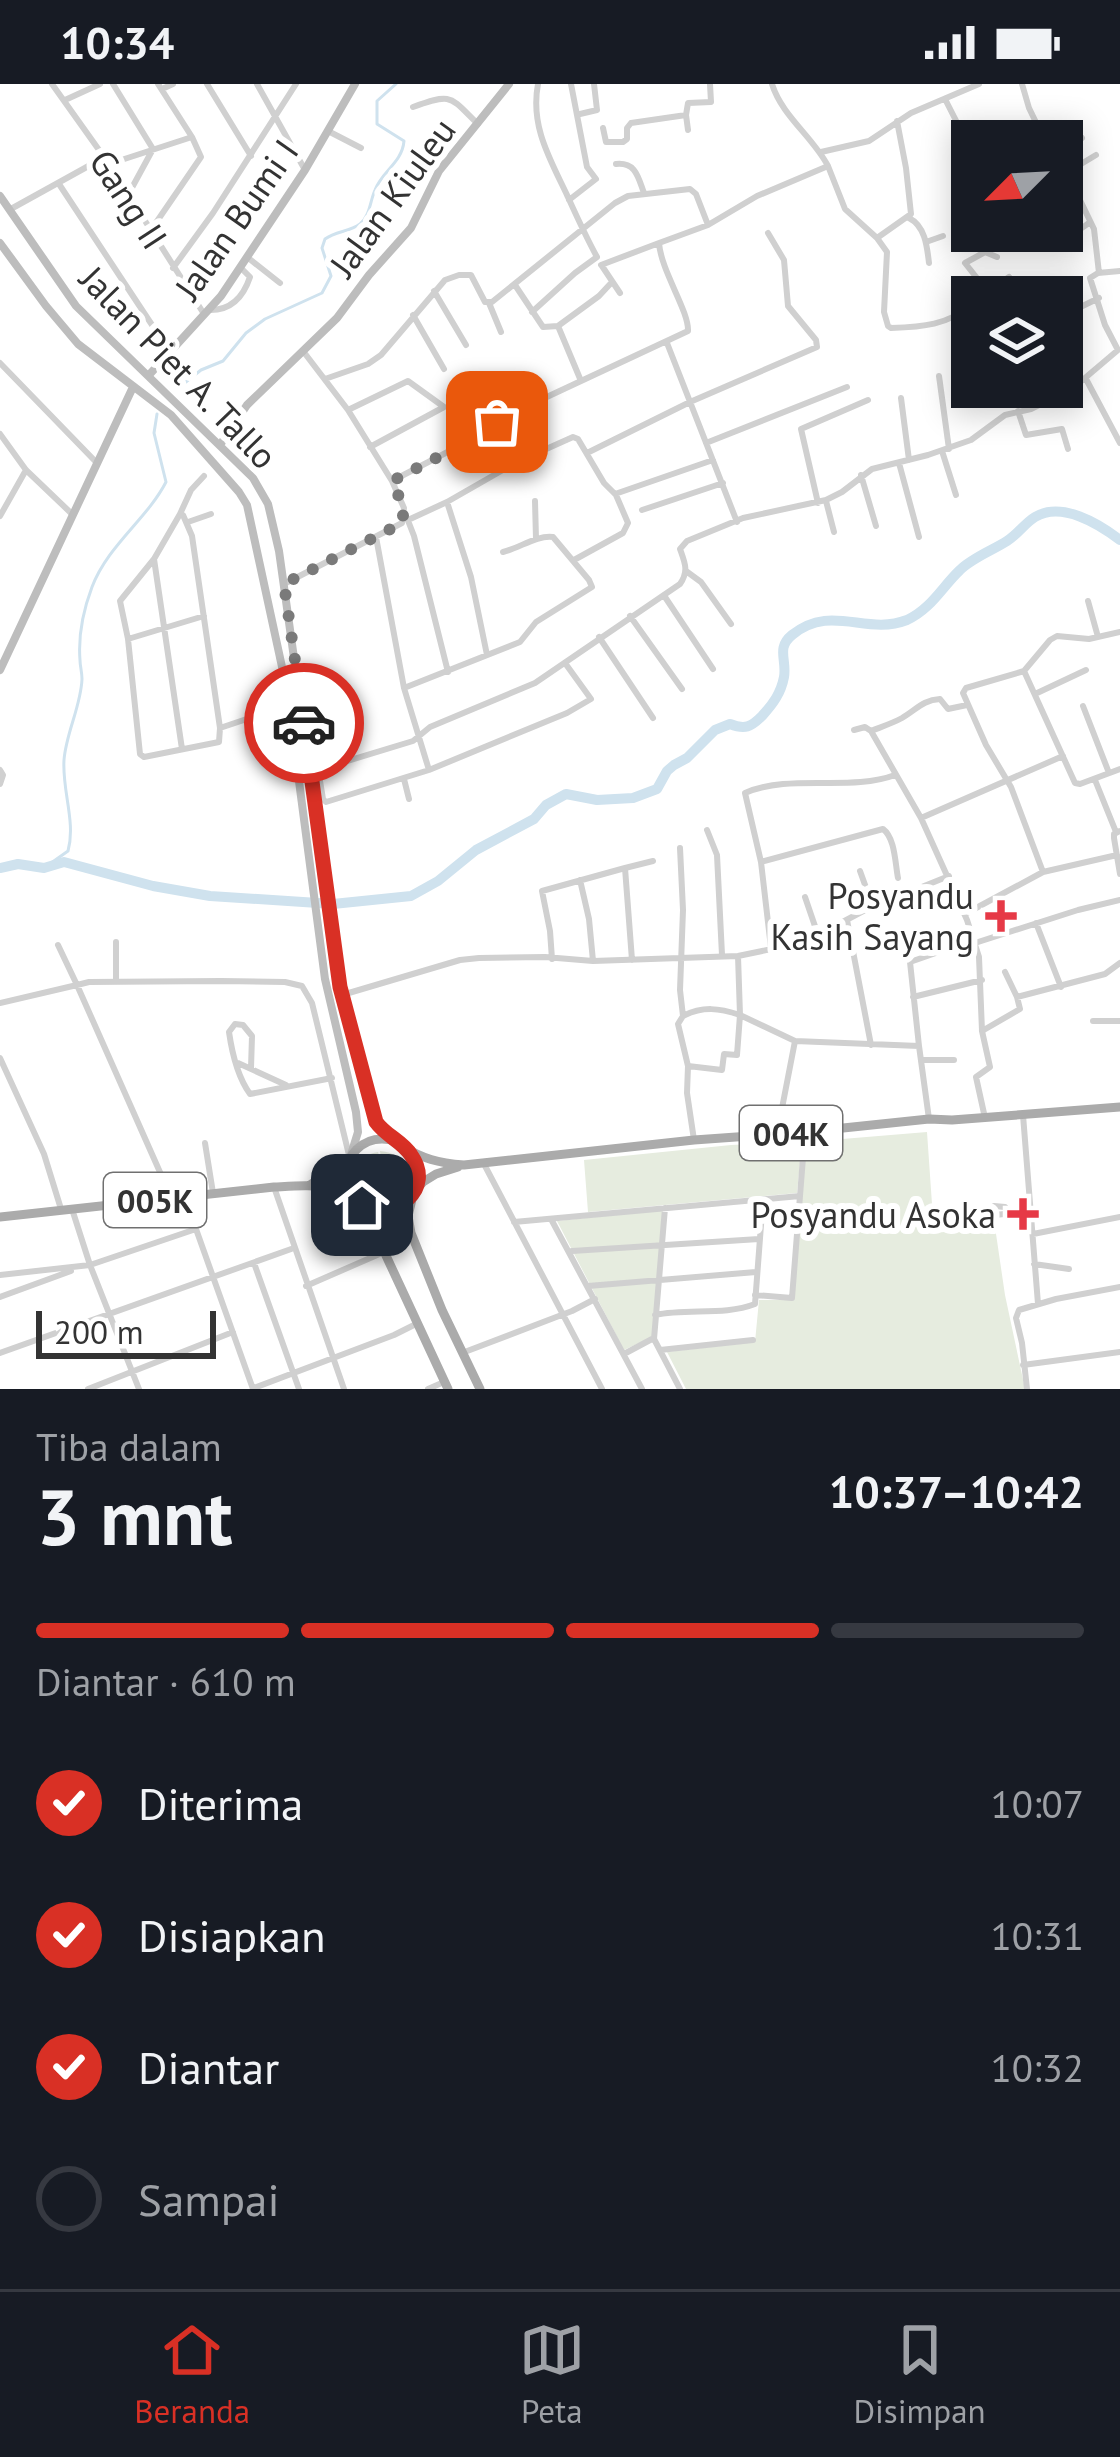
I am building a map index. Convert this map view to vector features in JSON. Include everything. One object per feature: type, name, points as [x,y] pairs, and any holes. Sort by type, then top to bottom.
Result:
[{"type":"main road","name":"Jalan Bumi I","points":[[149,375],[240,267],[355,84]]},
{"type":"main road","name":"Jalan Kiuleu","points":[[220,445],[247,405],[338,318],[411,228],[439,171],[509,84]]},
{"type":"main road","name":"Jalan Piet A. Tallo","points":[[0,196],[76,306],[262,490],[274,521],[314,771],[312,830],[323,958],[356,1112],[358,1132],[350,1158]]},
{"type":"main road","name":"Jalan Piet A. Tallo","points":[[2,250],[78,344],[168,412],[248,505],[342,995],[376,1122],[401,1145]]},
{"type":"main road","points":[[0,670],[133,387]]},
{"type":"main road","points":[[168,412],[174,399]]},
{"type":"main road","points":[[0,648],[9,655]]},
{"type":"main road","name":"004K","points":[[401,1145],[437,1163],[464,1165],[929,1119],[1120,1107]]},
{"type":"main road","points":[[310,1185],[373,1140],[388,1139],[401,1145],[415,1162],[418,1177],[408,1216],[411,1233],[481,1389]]},
{"type":"main road","points":[[350,1158],[346,1180],[446,1385]]},
{"type":"main road","name":"004K","points":[[414,1191],[436,1174],[464,1165]]},
{"type":"main road","name":"005K","points":[[0,1216],[310,1185],[356,1200]]},
{"type":"main road","points":[[356,1200],[384,1210],[398,1207],[414,1191]]},
{"type":"street","name":"Gang II","points":[[52,84],[206,312]]},
{"type":"street","points":[[65,100],[100,84]]},
{"type":"street","points":[[113,84],[153,149]]},
{"type":"street","points":[[151,230],[200,159],[192,137],[160,87],[173,84]]},
{"type":"street","points":[[207,84],[250,156]]},
{"type":"street","points":[[257,84],[305,170]]},
{"type":"street","points":[[173,268],[296,84]]},
{"type":"street","points":[[538,84],[535,106],[545,151],[582,231],[620,293]]},
{"type":"street","points":[[569,200],[600,176],[587,167],[571,84]]},
{"type":"street","points":[[578,114],[597,110],[594,84]]},
{"type":"street","points":[[688,130],[688,103],[712,101],[710,84]]},
{"type":"street","points":[[772,84],[820,152],[845,209],[887,252],[884,312],[888,326],[935,325],[951,318]]},
{"type":"street","points":[[950,84],[955,94]]},
{"type":"street","points":[[820,152],[868,141],[897,121],[979,84]]},
{"type":"street","points":[[1022,84],[1035,120]]},
{"type":"street","points":[[412,107],[441,98],[457,101],[478,124]]},
{"type":"street","points":[[945,99],[956,120]]},
{"type":"street","points":[[603,128],[608,143],[623,142],[631,123],[686,116]]},
{"type":"street","points":[[897,121],[911,202],[909,218]]},
{"type":"street","points":[[328,131],[361,148]]},
{"type":"street","points":[[9,210],[106,161],[192,137]]},
{"type":"street","points":[[128,195],[153,149]]},
{"type":"street","points":[[1083,163],[1096,155]]},
{"type":"street","points":[[616,164],[634,168],[644,194]]},
{"type":"street","points":[[532,312],[599,261],[708,225],[758,196],[828,166]]},
{"type":"street","points":[[59,184],[150,323],[173,350]]},
{"type":"street","points":[[489,303],[620,200],[694,190],[708,225]]},
{"type":"street","points":[[1083,206],[1096,236],[1100,273]]},
{"type":"street","points":[[877,238],[909,218]]},
{"type":"street","points":[[909,218],[926,242],[929,263]]},
{"type":"street","points":[[1083,227],[1090,222]]},
{"type":"street","points":[[587,453],[818,347],[788,306],[784,260],[769,233]]},
{"type":"street","points":[[926,242],[944,236]]},
{"type":"street","points":[[392,481],[480,435],[506,416],[685,334],[690,326],[658,243]]},
{"type":"street","points":[[974,276],[965,263],[985,253],[997,257]]},
{"type":"street","points":[[247,257],[280,283]]},
{"type":"street","points":[[206,312],[221,311],[238,299],[250,277],[240,267]]},
{"type":"street","points":[[731,624],[701,582],[686,571],[680,549],[683,543],[770,511],[822,502],[872,469],[946,450],[971,440],[999,419],[1064,394],[1119,350],[1105,325],[1090,278],[1120,271]]},
{"type":"street","points":[[325,380],[381,356],[451,276],[471,275],[501,332]]},
{"type":"street","points":[[515,285],[543,327],[558,326],[612,282]]},
{"type":"street","points":[[434,291],[466,345]]},
{"type":"street","points":[[1083,306],[1099,298]]},
{"type":"street","points":[[413,315],[444,369]]},
{"type":"street","points":[[558,326],[581,381]]},
{"type":"street","points":[[667,343],[737,522]]},
{"type":"street","points":[[303,351],[348,410],[392,481],[448,672]]},
{"type":"street","points":[[0,363],[96,463]]},
{"type":"street","points":[[939,376],[956,495]]},
{"type":"street","points":[[1086,379],[1120,443]]},
{"type":"street","points":[[348,410],[408,381],[444,407],[370,446]]},
{"type":"street","points":[[706,443],[847,387]]},
{"type":"street","points":[[901,398],[909,460]]},
{"type":"street","points":[[834,532],[800,429],[868,400]]},
{"type":"street","points":[[1018,411],[1026,435],[1062,429],[1069,448]]},
{"type":"street","points":[[0,434],[26,470],[72,514]]},
{"type":"street","points":[[284,584],[573,437],[627,518],[626,529],[613,540],[574,560]]},
{"type":"street","points":[[615,494],[713,460]]},
{"type":"street","points":[[899,463],[920,538]]},
{"type":"street","points":[[1,512],[26,470]]},
{"type":"street","points":[[861,475],[876,526]]},
{"type":"street","points":[[180,514],[188,522],[220,742],[143,757],[120,598],[154,559],[191,490],[205,476]]},
{"type":"street","points":[[642,510],[723,484]]},
{"type":"street","points":[[535,501],[536,539]]},
{"type":"street","points":[[447,502],[471,577],[487,656]]},
{"type":"street","points":[[188,522],[211,514]]},
{"type":"street","points":[[376,537],[404,688],[430,770]]},
{"type":"street","points":[[404,688],[520,643],[536,622],[592,587],[553,537],[503,552]]},
{"type":"street","points":[[154,559],[182,749]]},
{"type":"street","points":[[565,663],[591,700],[430,770],[326,802],[323,799],[314,771],[412,741],[430,727],[535,683],[664,596],[680,584],[686,571]]},
{"type":"street","points":[[664,596],[713,669]]},
{"type":"street","points":[[1088,601],[1098,637]]},
{"type":"street","points":[[128,638],[203,616]]},
{"type":"street","points":[[631,616],[682,689]]},
{"type":"street","points":[[1043,872],[1008,779],[963,693],[966,688],[1024,671],[1058,636],[1085,640],[1120,632]]},
{"type":"street","points":[[599,638],[653,718]]},
{"type":"street","points":[[1034,694],[1086,670]]},
{"type":"street","points":[[1024,671],[1076,783],[1120,769]]},
{"type":"street","points":[[871,731],[935,698],[948,709],[967,705]]},
{"type":"street","points":[[220,728],[288,705]]},
{"type":"street","points":[[1083,706],[1108,773]]},
{"type":"street","points":[[854,730],[865,727],[871,731],[921,818],[975,941],[982,980],[982,1031],[990,1066],[976,1077],[985,1118]]},
{"type":"street","points":[[921,818],[1063,756]]},
{"type":"street","points":[[0,770],[0,784]]},
{"type":"street","points":[[771,948],[761,862],[746,792],[796,784],[873,783],[895,776]]},
{"type":"street","points":[[404,778],[410,799]]},
{"type":"street","points":[[1095,779],[1118,831],[1120,874]]},
{"type":"street","points":[[761,862],[883,829],[892,843],[898,878]]},
{"type":"street","points":[[707,830],[717,855],[722,956]]},
{"type":"street","points":[[680,848],[683,1016]]},
{"type":"street","points":[[964,914],[1043,872],[1117,855]]},
{"type":"street","points":[[552,958],[542,891],[653,861]]},
{"type":"street","points":[[626,868],[632,960]]},
{"type":"street","points":[[860,871],[873,907]]},
{"type":"street","points":[[342,995],[460,960],[738,956],[796,944],[949,876]]},
{"type":"street","points":[[580,880],[593,961]]},
{"type":"street","points":[[805,897],[818,935]]},
{"type":"street","points":[[910,962],[1120,901]]},
{"type":"street","points":[[847,920],[871,1045]]},
{"type":"street","points":[[1036,922],[1060,987]]},
{"type":"street","points":[[904,934],[929,1119]]},
{"type":"street","points":[[116,942],[116,982]]},
{"type":"street","points":[[58,945],[171,1198]]},
{"type":"street","points":[[688,1066],[722,1070],[724,1054],[737,1055],[738,956]]},
{"type":"street","points":[[1018,997],[1108,973],[1120,963]]},
{"type":"street","points":[[982,1031],[1020,1009],[1006,972]]},
{"type":"street","points":[[913,997],[982,980]]},
{"type":"street","points":[[0,1003],[89,982],[302,986],[312,1003],[350,1158]]},
{"type":"street","points":[[694,1140],[688,1066],[677,1024],[700,1008],[740,1015],[795,1040],[919,1046]]},
{"type":"street","points":[[1093,1021],[1120,1021]]},
{"type":"street","points":[[251,1068],[252,1036],[243,1025],[235,1024],[229,1032],[239,1075],[250,1094],[332,1078]]},
{"type":"street","points":[[777,1134],[795,1040]]},
{"type":"street","points":[[0,1058],[38,1139],[139,1389]]},
{"type":"street","points":[[921,1060],[954,1060]]},
{"type":"street","points":[[236,1063],[290,1085]]},
{"type":"street","points":[[1023,1115],[1038,1304]]},
{"type":"street","points":[[755,1295],[792,1298],[806,1132]]},
{"type":"street","points":[[205,1143],[213,1194]]},
{"type":"street","points":[[484,1163],[602,1389]]},
{"type":"street","points":[[274,1187],[344,1389]]},
{"type":"street","points":[[514,1222],[800,1196]]},
{"type":"street","points":[[185,1197],[252,1389],[418,1324]]},
{"type":"street","points":[[656,1315],[741,1310],[755,1304],[763,1198]]},
{"type":"street","points":[[665,1208],[654,1339],[680,1389]]},
{"type":"street","points":[[994,1210],[1032,1211]]},
{"type":"street","points":[[1033,1234],[1120,1217]]},
{"type":"street","points":[[551,1219],[639,1388]]},
{"type":"street","points":[[0,1275],[74,1269],[196,1229]]},
{"type":"street","points":[[570,1252],[760,1239]]},
{"type":"street","points":[[0,1353],[294,1248]]},
{"type":"street","points":[[307,1286],[384,1252]]},
{"type":"street","points":[[254,1263],[299,1389]]},
{"type":"street","points":[[1034,1264],[1069,1269]]},
{"type":"street","points":[[0,1297],[74,1269]]},
{"type":"street","points":[[588,1286],[756,1272]]},
{"type":"street","points":[[1027,1389],[1020,1309],[1120,1287]]},
{"type":"street","points":[[462,1353],[595,1299]]},
{"type":"street","points":[[88,1389],[233,1332]]},
{"type":"street","points":[[623,1354],[654,1339]]},
{"type":"street","points":[[660,1350],[753,1340]]},
{"type":"street","points":[[1023,1365],[1120,1352]]},
{"type":"street","points":[[428,1389],[446,1385]]},
{"type":"shaded area","points":[[927,1132],[934,1233],[995,1227],[1025,1389],[686,1389],[667,1352],[755,1342],[759,1300],[793,1300],[806,1142]]},
{"type":"shaded area","points":[[802,1142],[797,1193],[588,1212],[584,1160]]},
{"type":"shaded area","points":[[380,1151],[398,1157],[407,1173],[394,1173],[407,1174],[405,1184],[399,1194],[386,1199],[383,1186],[384,1200],[366,1195],[357,1179],[360,1163],[369,1155],[378,1152],[382,1165]]},
{"type":"shaded area","points":[[663,1210],[652,1337],[624,1350],[557,1221]]},
{"type":"waterway","points":[[177,389],[201,370],[223,361],[265,319],[322,293],[331,276],[322,248],[325,239],[363,221],[378,183],[402,149],[404,141],[377,124],[377,101],[396,84]]},
{"type":"waterway","points":[[44,868],[68,851],[70,840],[64,760],[81,689],[80,641],[89,596],[108,558],[166,482],[154,433],[157,414]]},
{"type":"waterway","points":[[0,868],[18,864],[44,868],[64,862],[210,896],[333,904],[411,896],[566,794],[597,800],[633,798],[657,789],[667,771],[715,730],[754,723],[781,688],[784,645],[806,626],[835,620],[877,625],[907,620],[930,604],[965,566],[1046,513],[1080,517],[1120,540]]},
{"type":"way so far","points":[[304,723],[284,584],[402,523],[404,508],[392,481],[497,422]]},
{"type":"place","name":"Posyandu Kasih Sayang","points":[[1001,916]]},
{"type":"place","name":"Posyandu Asoka","points":[[1023,1214]]},
{"type":"route","points":[[304,723],[346,1016],[376,1122],[412,1156],[418,1177],[410,1198],[398,1207],[376,1210],[362,1205]]}]
